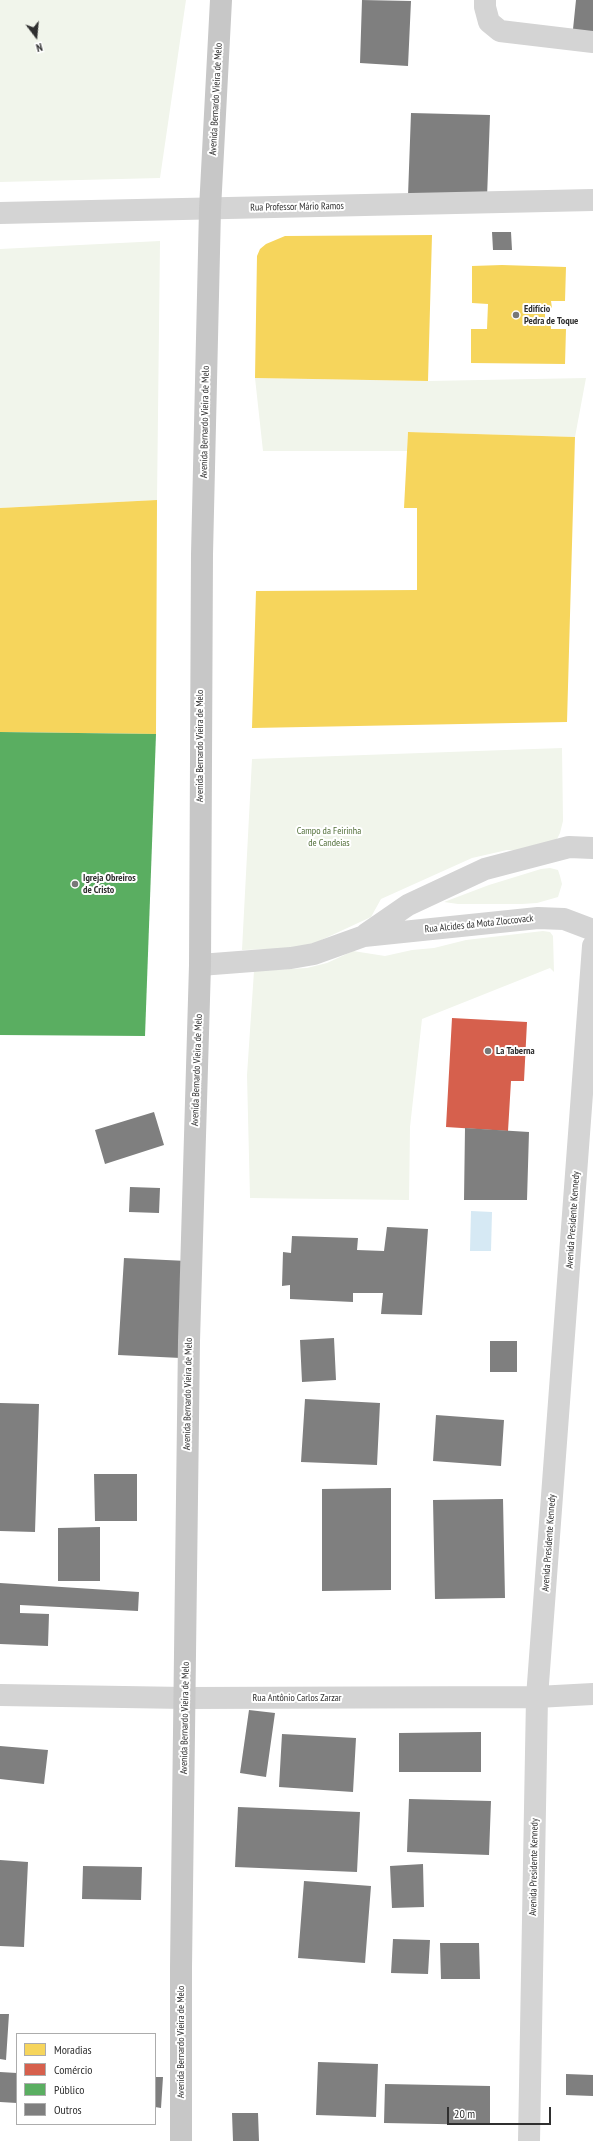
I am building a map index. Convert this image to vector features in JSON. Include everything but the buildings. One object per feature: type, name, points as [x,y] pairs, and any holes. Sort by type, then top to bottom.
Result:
[{"type":"main road","name":"Avenida Bernardo Vieira de Melo","points":[[181,2141],[189,1341],[200,965],[202,554],[210,209],[221,0]]},
{"type":"street","points":[[485,0],[484,7],[489,22],[500,31],[593,42]]},
{"type":"street","name":"Rua Professor Mário Ramos","points":[[0,213],[593,200]]},
{"type":"street","name":"Rua Alcides da Mota Zloccovack","points":[[364,936],[408,906],[485,869],[569,847],[593,848]]},
{"type":"street","name":"Rua Alcides da Mota Zloccovack","points":[[200,965],[299,957],[314,954],[364,936],[538,918],[564,919],[593,930]]},
{"type":"street","name":"Avenida Presidente Kennedy","points":[[529,2141],[537,1697],[593,946]]},
{"type":"street","name":"Rua Antônio Carlos Zarzar","points":[[0,1695],[185,1698],[537,1697],[593,1694]]},
{"type":"green space","points":[[0,0],[186,0],[160,178],[0,182]]},
{"type":"green space","points":[[160,241],[157,500],[0,508],[0,249]]},
{"type":"green space","points":[[255,378],[428,381],[586,378],[575,437],[408,432],[407,451],[263,451]]},
{"type":"green space","name":"Campo da Feirinha de Candeias","points":[[562,748],[563,821],[560,833],[555,843],[530,851],[507,850],[472,858],[381,899],[371,917],[317,942],[299,948],[242,950],[252,759]]},
{"type":"green space","points":[[550,868],[558,870],[560,876],[562,884],[558,897],[537,903],[522,904],[458,904],[444,902],[489,885],[541,869]]},
{"type":"green space","points":[[543,931],[550,932],[553,936],[554,972],[550,968],[422,1019],[410,1127],[409,1200],[250,1198],[247,1075],[254,971],[307,968],[327,963],[353,951],[385,956],[412,950],[434,948],[466,940]]},
{"type":"water","points":[[471,1211],[492,1212],[491,1251],[470,1251]]},
{"type":"place","name":"Edifício Pedra de Toque","points":[[516,315]]},
{"type":"place","name":"Igreja Obreiros de Cristo","points":[[75,884]]},
{"type":"place","name":"La Taberna","points":[[488,1051]]}]
